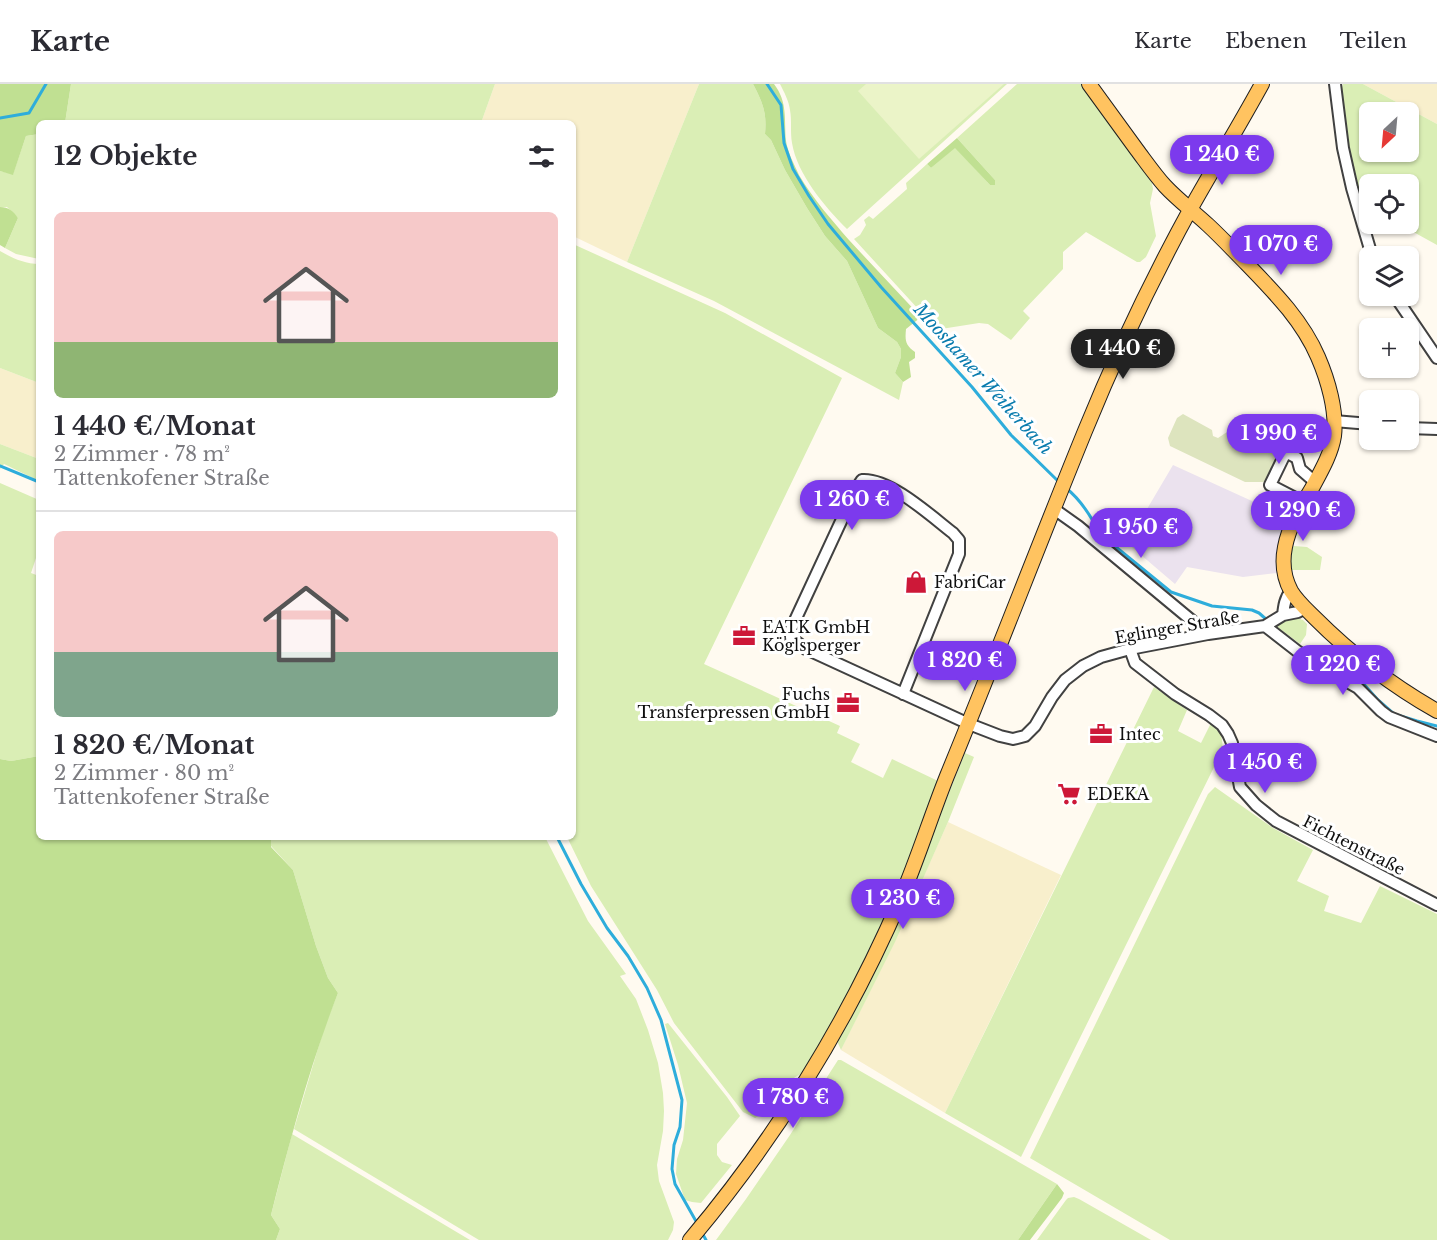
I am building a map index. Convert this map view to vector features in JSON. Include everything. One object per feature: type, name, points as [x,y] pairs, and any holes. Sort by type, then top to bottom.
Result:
[{"type":"main road","points":[[1089,84],[1165,186],[1210,226],[1278,296],[1297,319],[1321,366],[1330,396],[1334,435],[1315,482],[1294,518],[1285,548],[1285,575],[1291,591],[1326,629],[1381,676],[1437,711]]},
{"type":"main road","points":[[691,1238],[776,1127],[847,1008],[879,945],[901,898],[1057,502],[1128,332],[1190,210],[1262,84]]},
{"type":"street","points":[[1335,84],[1343,148],[1369,246]]},
{"type":"street","points":[[1402,306],[1437,358]]},
{"type":"street","points":[[1334,421],[1359,423]]},
{"type":"street","points":[[1258,428],[1286,452],[1297,458],[1300,469],[1315,482]]},
{"type":"street","points":[[1419,428],[1437,429]]},
{"type":"street","points":[[1286,452],[1270,485],[1302,502]]},
{"type":"street","name":"Eglinger Straße","points":[[903,693],[959,554],[960,540],[904,495],[877,482],[862,480],[791,629],[791,638],[806,649],[969,724],[1000,736],[1013,739],[1025,736],[1035,726],[1065,680],[1083,666],[1101,657],[1130,649],[1272,622],[1305,608]]},
{"type":"street","points":[[1057,502],[1078,526],[1208,634]]},
{"type":"street","points":[[1291,591],[1272,622],[1277,637],[1310,661],[1358,688],[1389,717],[1437,736]]},
{"type":"street","name":"Fichtenstraße","points":[[1130,649],[1135,663],[1175,694],[1222,725],[1232,743],[1240,787],[1256,805],[1276,821],[1437,905]]},
{"type":"shaded area","points":[[495,84],[699,84],[627,262],[576,237],[576,120],[482,120]]},
{"type":"shaded area","points":[[1363,84],[1437,84],[1437,124],[1419,114],[1419,102],[1396,102]]},
{"type":"shaded area","points":[[0,368],[36,382],[36,458],[0,444]]},
{"type":"shaded area","points":[[1173,465],[1287,517],[1277,548],[1277,573],[1243,577],[1187,567],[1175,584],[1127,543]]},
{"type":"shaded area","points":[[948,822],[1061,875],[945,1113],[841,1050],[894,942]]},
{"type":"green space","points":[[0,84],[71,84],[65,120],[36,120],[36,134],[26,136],[13,175],[0,171]]},
{"type":"green space","points":[[71,84],[495,84],[482,120],[65,120]]},
{"type":"green space","points":[[699,84],[753,84],[764,108],[765,134],[771,140],[785,170],[825,236],[847,261],[878,328],[897,342],[901,349],[901,357],[895,373],[903,382],[899,400],[714,301],[627,262]]},
{"type":"green space","points":[[753,84],[774,84],[782,98],[788,150],[804,184],[822,209],[921,317],[906,329],[906,342],[915,352],[915,358],[909,362],[911,377],[903,382],[895,373],[901,357],[901,349],[897,342],[878,328],[847,261],[825,236],[785,170],[771,140],[765,134],[764,108]]},
{"type":"green space","points":[[780,84],[1007,84],[847,229],[821,200],[800,166],[792,143],[789,107]]},
{"type":"green space","points":[[866,84],[1004,84],[919,159],[858,91]]},
{"type":"green space","points":[[1017,84],[1082,84],[1152,183],[1150,203],[1156,236],[1146,257],[1137,262],[1086,232],[1063,252],[1063,269],[1023,311],[1030,318],[1011,340],[988,324],[979,323],[941,329],[931,323],[854,239],[860,235],[866,225],[864,220],[869,216],[873,219],[907,189],[906,183],[927,164],[931,168],[955,147],[990,185],[995,180],[957,138]]},
{"type":"green space","points":[[1343,84],[1363,84],[1396,102],[1359,102],[1359,162],[1419,162],[1419,114],[1437,124],[1437,245],[1417,234],[1419,234],[1419,174],[1359,174],[1359,196],[1348,149],[1340,94]]},
{"type":"green space","points":[[36,134],[36,258],[16,254],[5,248],[18,218],[7,207],[0,207],[0,171],[13,174],[26,136]]},
{"type":"green space","points":[[957,138],[995,180],[995,185],[990,185],[955,148],[931,168],[927,164]]},
{"type":"green space","points":[[0,207],[10,210],[18,218],[5,248],[0,245]]},
{"type":"green space","points":[[576,245],[725,313],[842,378],[704,664],[840,726],[837,733],[860,744],[851,762],[883,778],[892,759],[937,781],[912,853],[888,910],[836,1018],[806,1071],[785,1083],[766,1112],[755,1118],[743,1112],[674,1023],[657,990],[591,886],[568,840],[576,840]]},
{"type":"green space","points":[[0,251],[19,260],[36,264],[36,382],[0,368]]},
{"type":"green space","points":[[1183,414],[1212,430],[1213,436],[1218,438],[1235,428],[1242,427],[1249,428],[1266,438],[1282,452],[1268,482],[1245,482],[1170,446],[1168,438],[1177,418]]},
{"type":"green space","points":[[0,444],[36,458],[36,480],[4,464],[0,469]]},
{"type":"green space","points":[[0,483],[36,499],[36,558],[31,573],[36,575],[36,757],[11,761],[0,759]]},
{"type":"green space","points":[[1294,546],[1307,547],[1322,557],[1320,570],[1290,570],[1289,550]]},
{"type":"green space","points":[[1297,618],[1307,624],[1306,635],[1300,644],[1276,626],[1288,619]]},
{"type":"green space","points":[[1154,687],[1187,710],[1178,731],[1201,743],[1211,723],[1221,733],[1223,749],[1021,1157],[945,1113]]},
{"type":"green space","points":[[965,753],[974,757],[948,822],[895,942],[841,1050],[837,1041],[922,860]]},
{"type":"green space","points":[[36,757],[36,840],[271,840],[271,847],[293,870],[316,946],[328,978],[338,993],[301,1103],[271,1215],[280,1229],[276,1240],[0,1240],[0,759],[11,761]]},
{"type":"green space","points":[[1215,787],[1273,828],[1313,850],[1297,881],[1329,896],[1324,911],[1361,923],[1380,886],[1437,914],[1437,1240],[1170,1240],[1030,1158],[1208,794]]},
{"type":"green space","points":[[271,840],[547,840],[588,921],[626,974],[620,976],[636,999],[648,1030],[658,1063],[663,1093],[663,1131],[657,1165],[659,1181],[674,1222],[668,1240],[479,1240],[294,1129],[325,1025],[338,993],[328,978],[316,946],[293,870],[271,846]]},
{"type":"green space","points":[[668,1023],[740,1116],[717,1144],[717,1155],[722,1162],[732,1165],[701,1203],[685,1200],[676,1174],[687,1103],[665,1024]]},
{"type":"green space","points":[[838,1060],[1057,1184],[1018,1240],[716,1240],[790,1135]]},
{"type":"green space","points":[[292,1134],[470,1240],[276,1240],[280,1229],[271,1215]]},
{"type":"green space","points":[[1057,1184],[1064,1193],[1062,1198],[1030,1240],[1018,1240]]},
{"type":"green space","points":[[1074,1197],[1151,1240],[1037,1240],[1066,1200]]},
{"type":"waterway","name":"Mooshamer Weiherbach","points":[[0,118],[29,113],[46,84]]},
{"type":"waterway","name":"Mooshamer Weiherbach","points":[[767,84],[781,105],[784,143],[793,169],[828,224],[881,287],[972,387],[1011,435],[1059,482]]},
{"type":"waterway","points":[[0,466],[36,481]]},
{"type":"waterway","name":"Mooshamer Weiherbach","points":[[1066,488],[1085,509],[1100,534],[1171,592],[1212,606],[1252,610],[1267,620]]},
{"type":"waterway","name":"Mooshamer Weiherbach","points":[[1300,647],[1353,672],[1394,714],[1437,726]]},
{"type":"waterway","points":[[559,840],[607,928],[628,956],[647,988],[661,1020],[682,1100],[680,1127],[674,1145],[672,1169],[675,1184],[697,1223]]},
{"type":"waterway","points":[[701,1231],[706,1240]]},
{"type":"place","name":"FabriCar","points":[[916,582]]},
{"type":"place","name":"EATK GmbH Köglsperger","points":[[744,636]]},
{"type":"place","name":"Fuchs Transferpressen GmbH","points":[[848,703]]},
{"type":"place","name":"Intec","points":[[1101,734]]},
{"type":"place","name":"EDEKA","points":[[1069,794]]}]
